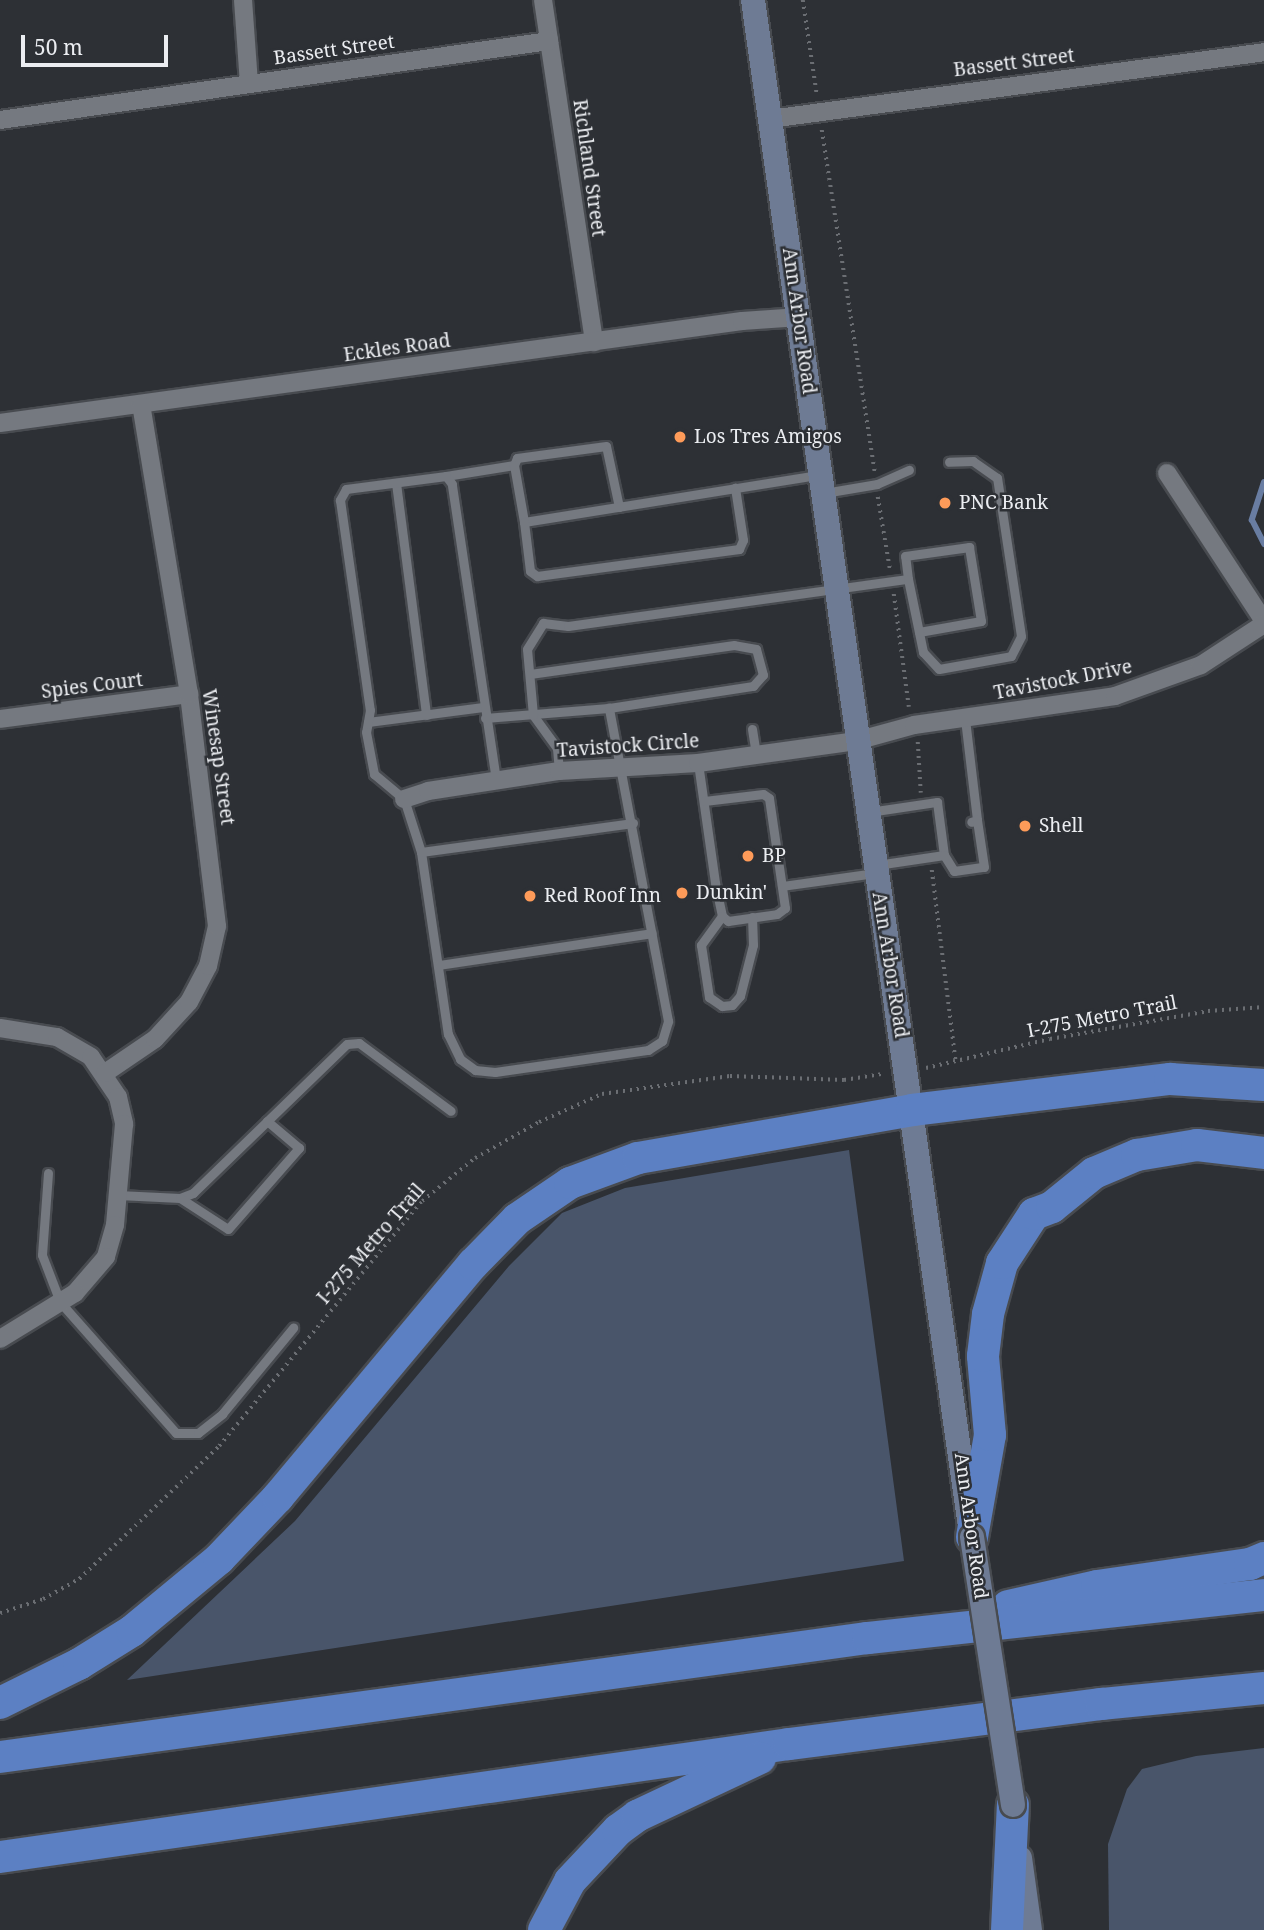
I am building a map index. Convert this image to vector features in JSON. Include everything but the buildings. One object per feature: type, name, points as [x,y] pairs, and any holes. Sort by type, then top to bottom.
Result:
[{"type":"highway","points":[[0,1703],[132,1631],[219,1559],[278,1497],[473,1264],[517,1219],[549,1195],[592,1173],[638,1158],[912,1110],[1170,1079],[1264,1085]]},
{"type":"highway","points":[[972,1536],[990,1435],[984,1356],[988,1314],[1002,1263],[1034,1214],[1052,1207],[1094,1173],[1138,1155],[1197,1145],[1264,1153]]},
{"type":"highway","points":[[868,1638],[1097,1586],[1250,1564],[1264,1558]]},
{"type":"highway","points":[[0,1757],[868,1638],[1264,1595]]},
{"type":"highway","points":[[0,1857],[789,1744],[1101,1704],[1264,1688]]},
{"type":"highway","points":[[544,1930],[570,1881],[618,1830],[637,1816],[789,1744]]},
{"type":"highway","points":[[1006,1930],[1013,1805]]},
{"type":"main road","name":"Ann Arbor Road","points":[[753,0],[800,317],[856,741],[1030,1930]]},
{"type":"street","points":[[243,0],[249,83]]},
{"type":"street","name":"Richland Street","points":[[543,0],[594,341]]},
{"type":"street","name":"Bassett Street","points":[[0,120],[550,41]]},
{"type":"street","name":"Bassett Street","points":[[770,119],[819,110],[1264,52]]},
{"type":"street","name":"Eckles Road","points":[[0,423],[594,341],[800,317]]},
{"type":"street","name":"Winesap Street","points":[[105,1073],[178,1017],[201,982],[213,949],[216,902],[189,694],[141,405]]},
{"type":"street","points":[[1167,473],[1264,623]]},
{"type":"street","name":"Tavistock Drive","points":[[856,741],[914,725],[1115,696],[1159,682],[1221,654],[1264,623]]},
{"type":"street","name":"Spies Court","points":[[0,719],[189,694]]},
{"type":"street","name":"Tavistock Circle","points":[[404,799],[496,780],[559,771],[698,763],[856,741]]},
{"type":"street","points":[[0,1028],[57,1037],[91,1056],[105,1073],[118,1097],[124,1124],[118,1195],[106,1257],[92,1277],[60,1302],[0,1339]]},
{"type":"lane","points":[[619,507],[606,446],[517,458],[514,465],[530,571],[537,576],[739,549],[743,540],[735,488]]},
{"type":"lane","points":[[919,632],[981,621],[969,547],[905,556],[908,579],[923,652],[939,669],[1012,656],[1021,636],[997,478],[973,461],[949,462]]},
{"type":"lane","points":[[514,465],[346,489],[340,500],[370,710],[368,722],[374,774],[404,799],[421,852],[448,1034],[460,1059],[475,1070],[495,1072],[648,1050],[662,1041],[668,1021],[633,823],[609,708]]},
{"type":"lane","points":[[524,522],[735,488],[877,484],[909,470]]},
{"type":"lane","points":[[446,476],[452,484],[483,707],[496,780]]},
{"type":"lane","points":[[396,483],[426,715]]},
{"type":"lane","points":[[559,771],[557,748],[533,715],[527,649],[543,623],[568,626],[908,579]]},
{"type":"lane","points":[[485,718],[609,708],[753,686],[763,675],[756,649],[734,645],[530,674]]},
{"type":"lane","points":[[368,722],[483,707]]},
{"type":"lane","points":[[867,813],[937,802],[944,826],[944,855],[954,871],[984,867],[974,821],[965,719]]},
{"type":"lane","points":[[752,729],[756,755]]},
{"type":"lane","points":[[698,763],[722,916],[701,945],[709,997],[722,1006],[732,1005],[740,996],[753,946],[752,917]]},
{"type":"lane","points":[[704,802],[763,794],[769,798],[785,908],[777,914],[728,920],[722,916]]},
{"type":"lane","points":[[421,852],[633,823]]},
{"type":"lane","points":[[782,886],[944,855]]},
{"type":"lane","points":[[439,965],[652,933]]},
{"type":"lane","points":[[118,1195],[180,1198],[193,1192],[348,1044],[359,1044],[451,1111]]},
{"type":"lane","points":[[180,1198],[228,1229],[299,1147],[267,1121]]},
{"type":"lane","points":[[48,1173],[42,1255],[60,1302],[176,1433],[198,1433],[222,1414],[293,1328]]},
{"type":"path","points":[[803,0],[875,471]]},
{"type":"path","points":[[878,499],[889,565]]},
{"type":"path","points":[[894,595],[909,709]]},
{"type":"path","points":[[919,744],[920,790]]},
{"type":"path","points":[[932,870],[956,1063]]},
{"type":"path","name":"I-275 Metro Trail","points":[[946,1065],[1050,1039],[1208,1011],[1264,1007]]},
{"type":"path","name":"I-275 Metro Trail","points":[[0,1613],[43,1599],[79,1579],[219,1446],[422,1201],[475,1158],[539,1122],[602,1094],[730,1076],[856,1078]]},
{"type":"shaded area","points":[[849,1150],[904,1561],[127,1680],[295,1521],[509,1266],[562,1213],[625,1188]]},
{"type":"shaded area","points":[[1264,1748],[1264,1930],[1109,1930],[1108,1844],[1127,1789],[1142,1769],[1196,1756]]},
{"type":"waterway","points":[[1264,482],[1252,520],[1264,544]]},
{"type":"place","name":"Los Tres Amigos","points":[[680,437]]},
{"type":"place","name":"PNC Bank","points":[[945,503]]},
{"type":"place","name":"Shell","points":[[1025,826]]},
{"type":"place","name":"BP","points":[[748,856]]},
{"type":"place","name":"Dunkin'","points":[[682,893]]},
{"type":"place","name":"Red Roof Inn","points":[[530,896]]}]
